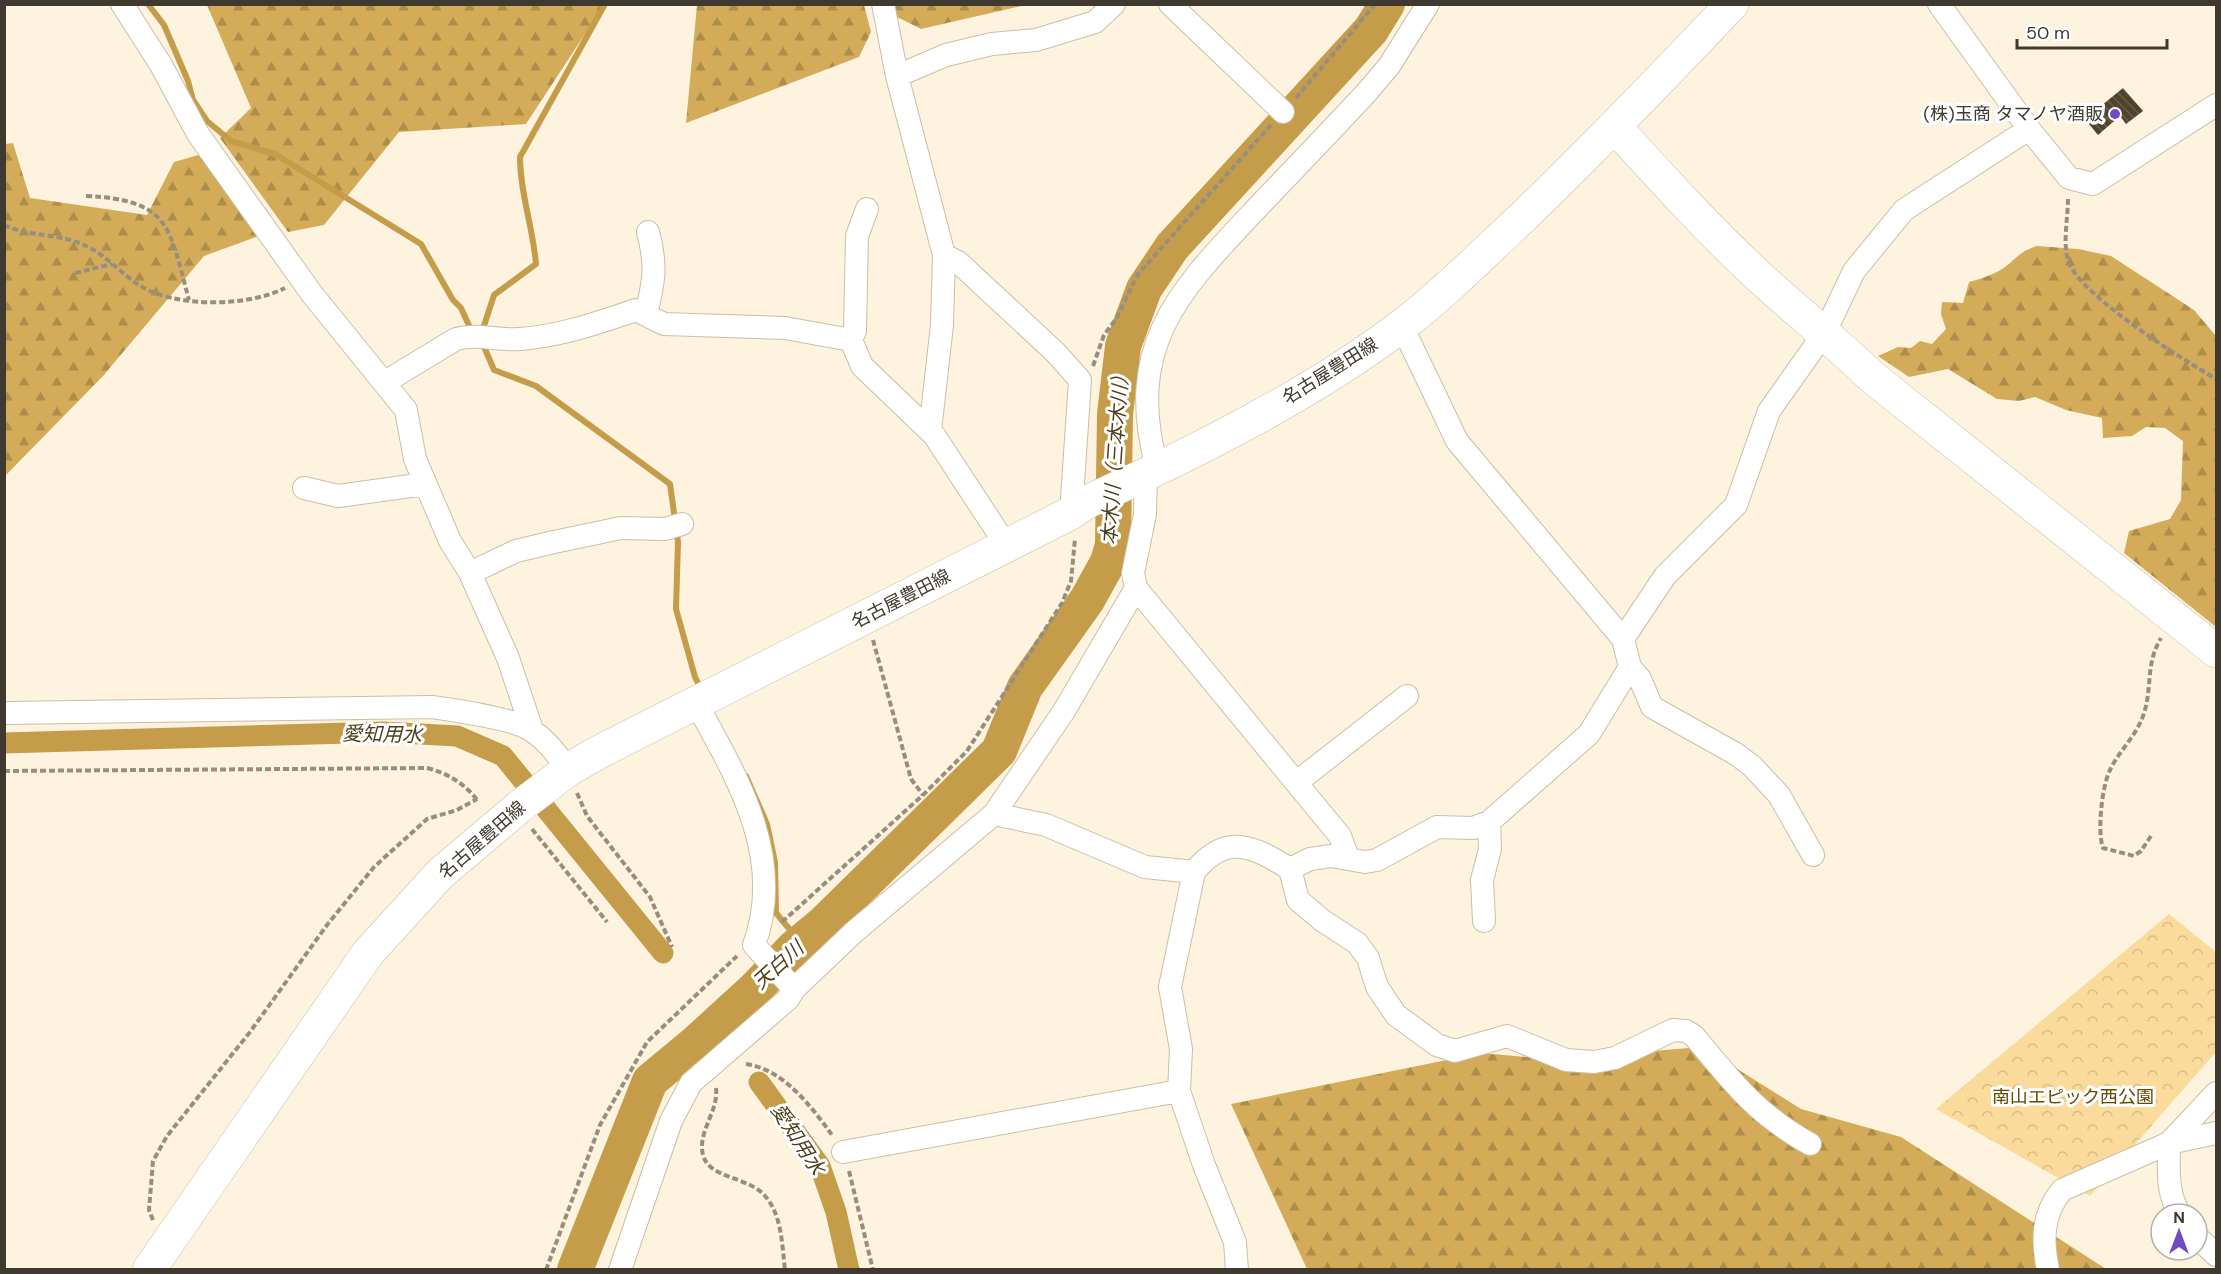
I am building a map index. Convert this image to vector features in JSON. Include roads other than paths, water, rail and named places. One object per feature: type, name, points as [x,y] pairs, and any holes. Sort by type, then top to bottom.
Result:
[{"type":"main road","name":"名古屋豊田線","points":[[149,1269],[368,953],[440,874],[510,814],[563,774],[696,703],[1232,431],[1317,381],[1402,326],[1450,287],[1615,127],[1732,4]]},
{"type":"main road","points":[[1615,127],[1683,202],[1753,271],[1825,332],[1872,377],[2217,651]]},
{"type":"street","points":[[4,713],[432,707],[462,711],[532,730],[508,658],[470,573],[450,541],[415,459],[406,410],[312,294],[198,134],[161,65],[122,4]]},
{"type":"street","points":[[883,4],[897,76],[944,255],[942,325],[930,431]]},
{"type":"street","points":[[897,76],[946,55],[992,44],[1036,40],[1095,21],[1114,4]]},
{"type":"street","points":[[1170,4],[1283,112]]},
{"type":"street","points":[[1348,858],[1340,836],[1136,588],[1133,573],[1145,514],[1148,383],[1158,338],[1168,315],[1201,267],[1367,92],[1389,66],[1428,4]]},
{"type":"street","points":[[1939,4],[2029,129],[2069,178],[2093,184],[2217,105]]},
{"type":"street","points":[[1623,639],[1665,576],[1736,505],[1770,411],[1825,332],[1854,271],[1904,210],[2029,129]]},
{"type":"street","points":[[867,209],[857,236],[855,331],[852,340],[862,366],[930,431],[1006,545]]},
{"type":"street","points":[[646,315],[655,272],[655,257],[648,232]]},
{"type":"street","points":[[944,255],[958,262],[1076,374],[1080,386],[1079,507]]},
{"type":"street","points":[[385,382],[456,339],[476,336],[517,340],[571,333],[636,310],[664,324],[785,328],[852,340]]},
{"type":"street","points":[[1402,326],[1457,441],[1623,639],[1630,667],[1640,680],[1652,708],[1736,754],[1765,778],[1779,795],[1813,855]]},
{"type":"street","points":[[304,488],[338,496],[425,484]]},
{"type":"street","points":[[470,573],[516,551],[554,542],[621,528],[666,529],[682,524]]},
{"type":"street","points":[[620,1269],[671,1121],[691,1083],[707,1066],[788,999],[794,989],[854,932],[994,814],[1014,780],[1064,711],[1136,588]]},
{"type":"street","points":[[1290,868],[1310,859],[1331,856],[1365,862],[1377,860],[1437,827],[1473,828],[1489,822],[1589,734],[1630,667]]},
{"type":"street","points":[[1297,782],[1407,696]]},
{"type":"street","points":[[696,703],[735,772],[748,804],[763,856],[757,938],[794,989]]},
{"type":"street","points":[[528,728],[557,754],[563,774]]},
{"type":"street","points":[[994,814],[1046,825],[1145,867],[1194,872]]},
{"type":"street","points":[[1484,921],[1482,880],[1490,849],[1489,822]]},
{"type":"street","points":[[1237,1269],[1235,1242],[1203,1165],[1179,1091],[1180,1049],[1170,987],[1194,872],[1204,859],[1233,847],[1248,846],[1261,850],[1290,868],[1298,900],[1323,921],[1358,943],[1368,958],[1377,987],[1396,1015],[1437,1045],[1455,1051],[1507,1036],[1566,1060],[1594,1062],[1615,1058],[1663,1032],[1686,1031],[1694,1036],[1744,1096],[1767,1118],[1810,1144]]},
{"type":"street","points":[[843,1152],[1179,1091]]},
{"type":"street","points":[[2174,1202],[2170,1184],[2169,1143],[2217,1093]]},
{"type":"street","points":[[2048,1269],[2043,1245],[2045,1222],[2050,1204],[2062,1190],[2169,1143],[2217,1133]]},
{"type":"waterway","points":[[148,4],[164,25],[188,81],[193,100],[207,121],[231,141],[275,154],[421,244],[453,300],[461,308],[472,332]]},
{"type":"waterway","points":[[482,332],[494,295],[536,264],[522,184],[520,157],[605,4]]},
{"type":"waterway","name":"本木川（三本木川）","points":[[575,1270],[650,1081],[756,988],[794,948],[824,923],[999,751],[1025,687],[1087,600],[1108,562],[1113,545],[1115,414],[1123,346],[1144,289],[1172,247],[1371,30],[1387,4]]},
{"type":"waterway","points":[[482,342],[494,370],[536,386],[670,484],[678,542],[676,609],[695,677],[701,689]]},
{"type":"waterway","name":"愛知用水","points":[[4,743],[383,732],[457,736],[503,756],[663,953]]},
{"type":"waterway","name":"天白川","points":[[746,776],[767,824],[775,862],[776,913],[801,943]]},
{"type":"waterway","name":"愛知用水","points":[[759,1082],[820,1166],[836,1212],[849,1270]]},
{"type":"place","name":"(株)玉商 タマノヤ酒販","points":[[2115,114]]},
{"type":"park label","name":"南山エピック西公園","points":[[2073,1097]]}]
